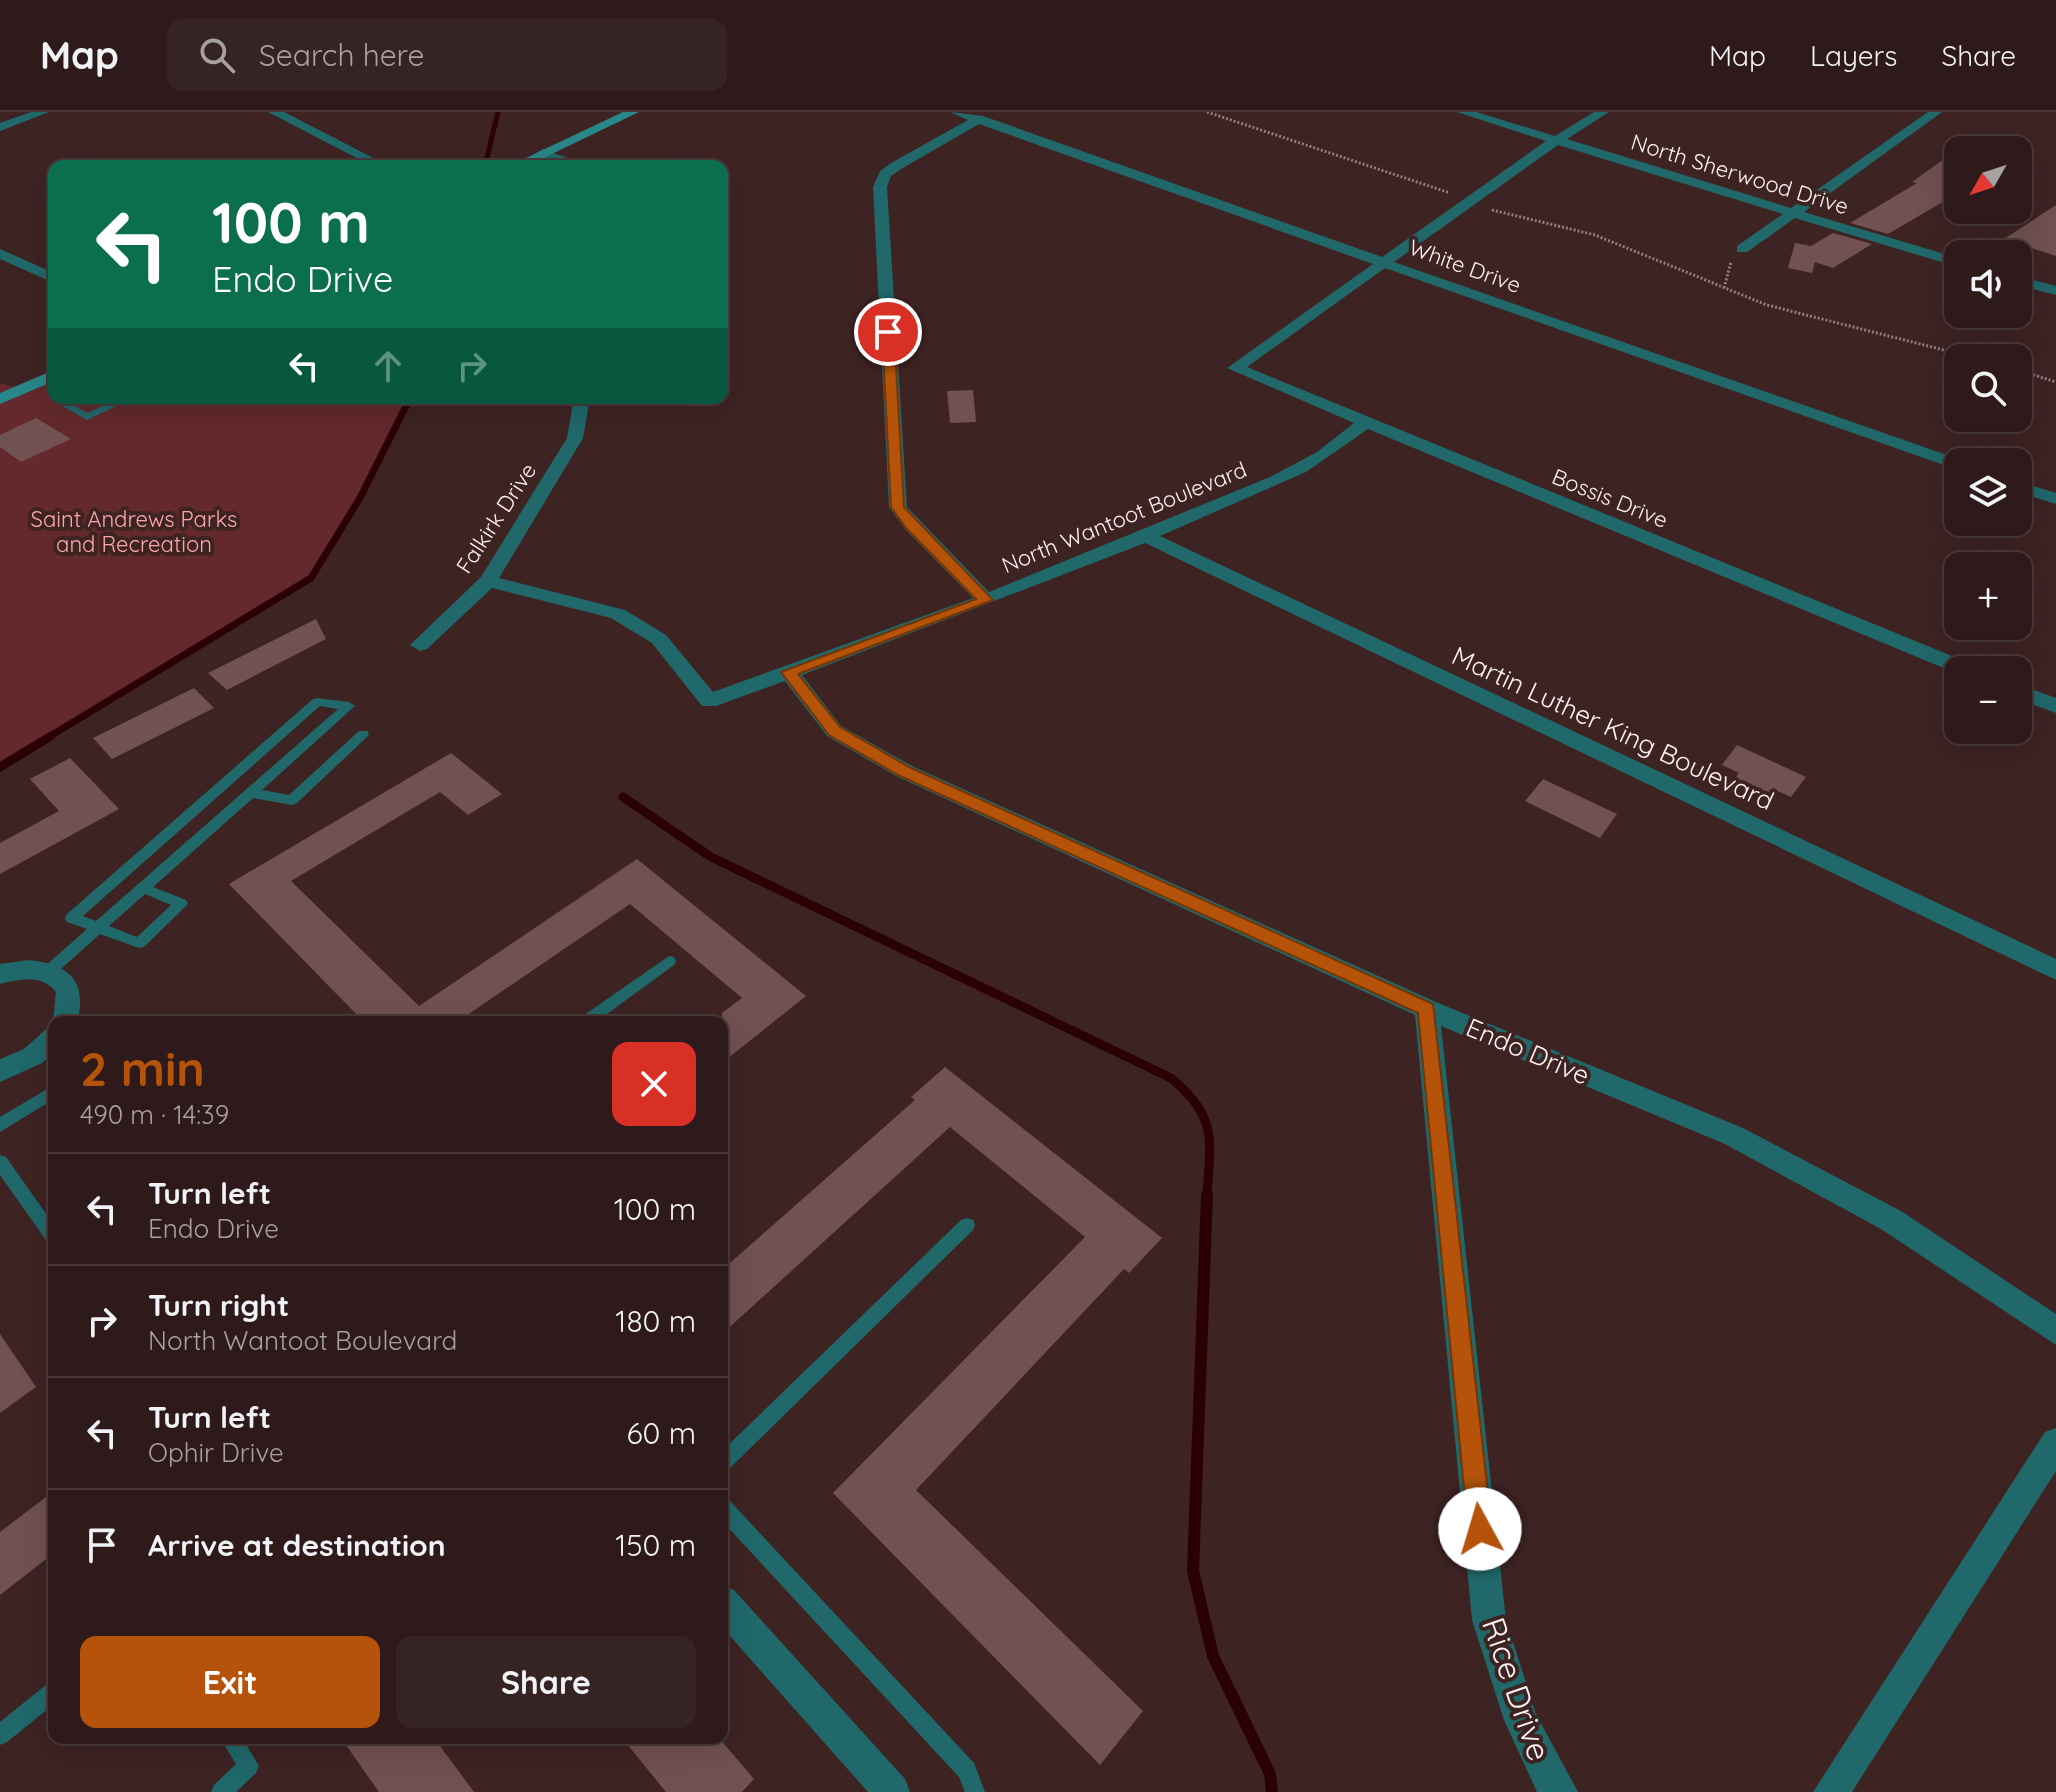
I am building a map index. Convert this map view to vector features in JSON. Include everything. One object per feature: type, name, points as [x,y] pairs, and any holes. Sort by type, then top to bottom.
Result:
[{"type":"main road","points":[[528,160],[633,112]]},
{"type":"main road","points":[[0,399],[48,378]]},
{"type":"street","points":[[0,127],[43,112]]},
{"type":"street","points":[[274,112],[370,160]]},
{"type":"street","name":"White Drive","points":[[956,112],[1944,460]]},
{"type":"street","name":"North Sherwood Drive","points":[[1463,112],[1944,259]]},
{"type":"street","points":[[1387,263],[1555,141],[1603,112]]},
{"type":"street","points":[[1742,249],[1936,112]]},
{"type":"street","points":[[979,119],[896,166],[885,174],[880,187],[898,507],[911,525],[986,600]]},
{"type":"street","points":[[543,153],[561,160]]},
{"type":"street","points":[[0,253],[48,276]]},
{"type":"street","name":"Bossis Drive","points":[[1387,263],[1235,368],[1944,661]]},
{"type":"street","points":[[2032,284],[2056,291]]},
{"type":"street","name":"Falkirk Drive","points":[[420,645],[488,581],[575,438],[581,404]]},
{"type":"street","name":"North Wantoot Boulevard","points":[[488,581],[618,614],[659,639],[709,701],[986,600],[1145,536],[1297,471],[1337,449],[1365,423]]},
{"type":"street","points":[[2032,491],[2056,499]]},
{"type":"street","name":"Martin Luther King Boulevard","points":[[1145,536],[2056,970]]},
{"type":"street","name":"Endo Drive","points":[[789,672],[834,731],[904,771],[1427,1009],[1734,1136],[1891,1220],[2056,1331]]},
{"type":"street","points":[[2032,697],[2056,706]]},
{"type":"street","points":[[0,974],[27,969],[48,972],[62,980],[70,992],[71,1007],[66,1016]]},
{"type":"street","name":"Rice Drive","points":[[1427,1009],[1489,1620],[1521,1720],[1551,1782],[1560,1792]]},
{"type":"street","points":[[0,1071],[33,1056],[48,1042]]},
{"type":"street","points":[[1831,1792],[2056,1443]]},
{"type":"street","points":[[728,1609],[888,1791]]},
{"type":"lane","points":[[65,404],[87,417],[115,404]]},
{"type":"lane","points":[[48,972],[96,930],[143,888],[250,793],[349,706],[317,702],[72,918],[96,930],[139,943],[181,904],[143,888]]},
{"type":"lane","points":[[250,793],[292,800],[363,734]]},
{"type":"lane","points":[[593,1016],[669,961]]},
{"type":"lane","points":[[0,1125],[48,1095]]},
{"type":"lane","points":[[0,1162],[48,1230]]},
{"type":"lane","points":[[728,1458],[967,1225]]},
{"type":"lane","points":[[728,1513],[967,1770],[975,1792]]},
{"type":"lane","points":[[0,1735],[48,1696]]},
{"type":"lane","points":[[221,1792],[249,1766],[234,1744]]},
{"type":"path","points":[[1207,112],[1472,200],[1491,210],[1528,216],[1595,235],[1767,305],[1944,350]]},
{"type":"path","points":[[2032,374],[2056,382]]},
{"type":"green space","name":"Saint Andrews Parks and Recreation","points":[[48,378],[48,404],[407,404],[360,498],[311,578],[263,611],[0,762],[0,383],[22,389]]},
{"type":"building","points":[[1944,159],[1944,201],[1888,234],[1850,223],[1917,183],[1912,182]]},
{"type":"building","points":[[2056,205],[2056,256],[2032,248],[2032,240],[2004,239],[2032,224],[2032,221]]},
{"type":"building","points":[[1833,233],[1872,244],[1833,268],[1815,262],[1812,273],[1788,268],[1795,243],[1811,246]]},
{"type":"building","points":[[973,390],[976,422],[950,423],[947,391]]},
{"type":"building","points":[[36,418],[71,439],[21,462],[0,447],[0,435]]},
{"type":"building","points":[[316,619],[326,639],[227,690],[208,673]]},
{"type":"building","points":[[194,688],[214,708],[112,759],[93,738]]},
{"type":"building","points":[[1737,745],[1806,777],[1791,797],[1775,790],[1771,795],[1735,778],[1739,773],[1722,765]]},
{"type":"building","points":[[451,753],[502,794],[468,815],[440,792],[291,881],[419,1006],[637,859],[806,996],[728,1058],[728,1016],[722,1016],[722,1013],[742,998],[630,904],[466,1016],[358,1016],[229,884]]},
{"type":"building","points":[[70,758],[119,809],[0,874],[0,843],[59,811],[30,779]]},
{"type":"building","points":[[1543,779],[1617,814],[1600,838],[1525,801]]},
{"type":"building","points":[[945,1067],[1162,1238],[1129,1273],[1124,1269],[916,1490],[1143,1711],[1100,1765],[833,1493],[1085,1237],[950,1127],[728,1329],[728,1265],[915,1100],[911,1097]]},
{"type":"building","points":[[0,1334],[36,1387],[0,1413]]},
{"type":"building","points":[[48,1496],[48,1558],[0,1595],[0,1532]]},
{"type":"building","points":[[345,1744],[438,1744],[474,1792],[379,1792]]},
{"type":"building","points":[[627,1744],[724,1744],[754,1779],[742,1792],[666,1792]]},
{"type":"waterway","points":[[486,160],[498,112]]},
{"type":"waterway","points":[[47,738],[311,578],[360,498],[407,404]]},
{"type":"waterway","points":[[0,767],[51,736]]},
{"type":"waterway","points":[[623,797],[711,857],[1171,1078],[1197,1105],[1208,1131],[1207,1197]]},
{"type":"waterway","points":[[1207,1195],[1193,1571],[1213,1656],[1270,1774],[1272,1792]]},
{"type":"route","points":[[888,332],[898,507],[911,525],[986,600],[789,672],[834,731],[855,746],[1427,1009],[1480,1529]]}]
